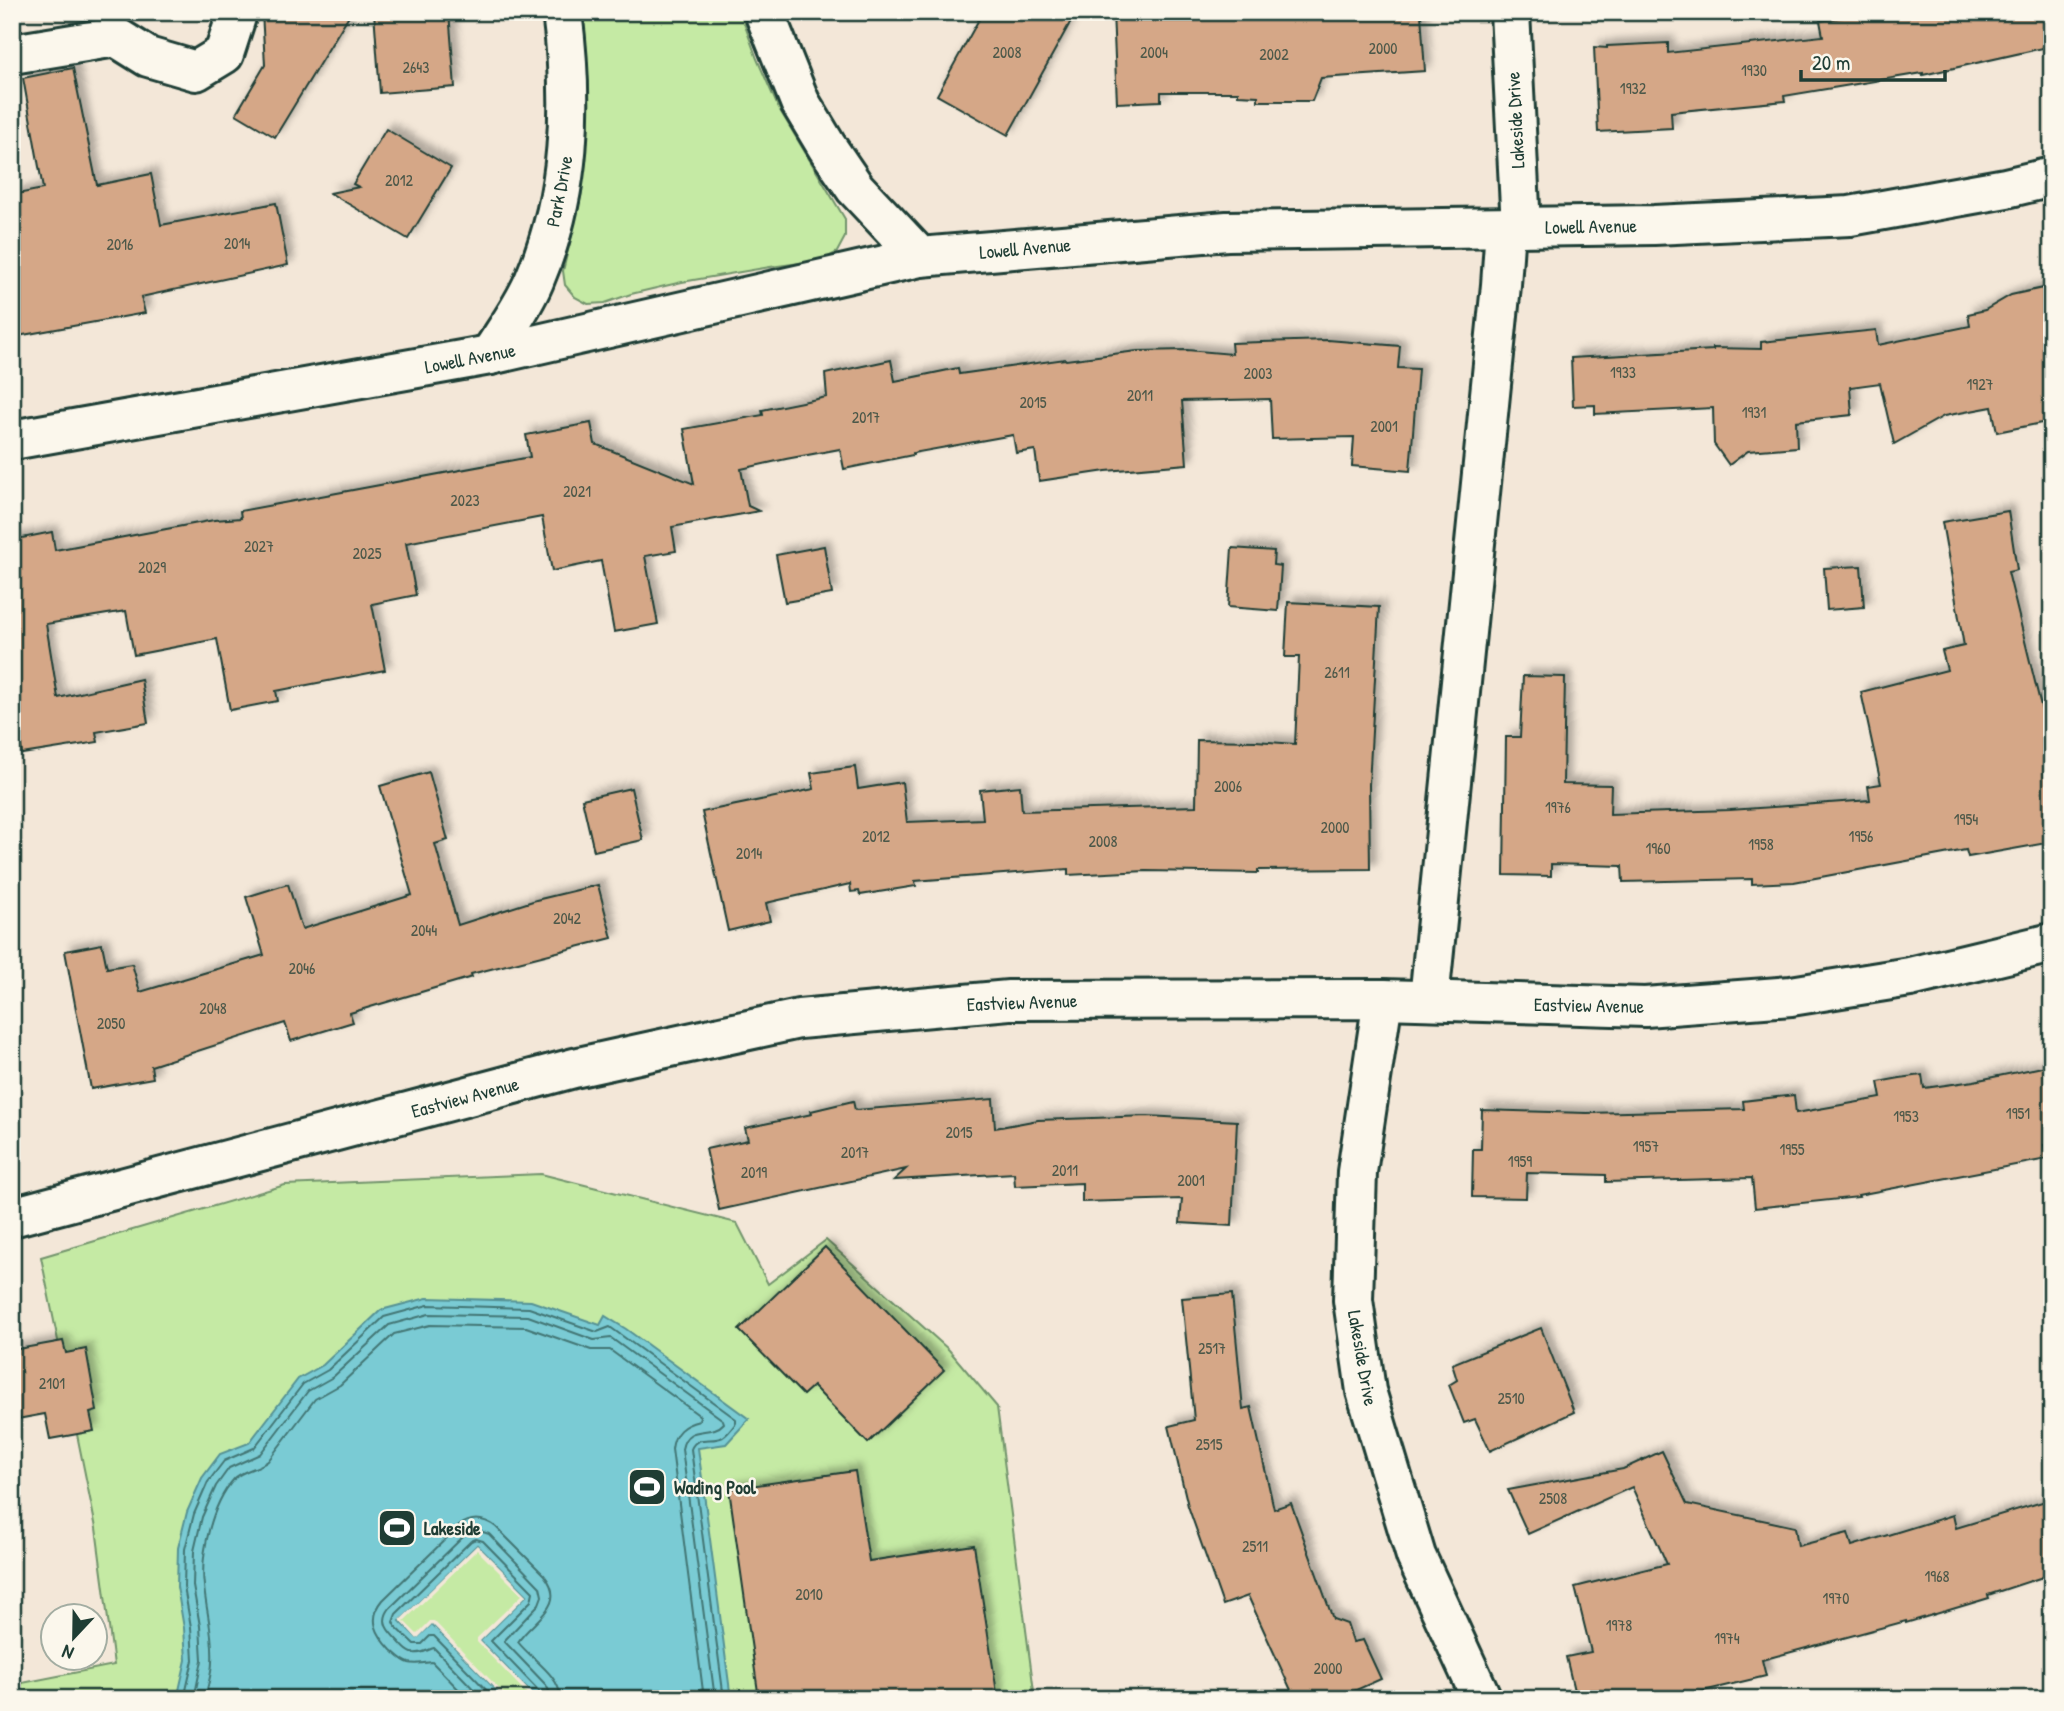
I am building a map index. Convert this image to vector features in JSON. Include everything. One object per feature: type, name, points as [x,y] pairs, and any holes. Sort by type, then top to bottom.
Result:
[{"type":"street","points":[[12,54],[124,24],[148,57],[196,71],[224,54],[236,16],[234,12]]},
{"type":"street","name":"Park Drive","points":[[490,355],[534,283],[563,187],[570,107],[562,12]]},
{"type":"street","points":[[764,12],[800,102],[827,147],[855,188],[920,257]]},
{"type":"street","name":"Lakeside Drive","points":[[1429,1000],[1501,285],[1513,227],[1510,12]]},
{"type":"street","name":"Lowell Avenue","points":[[12,440],[490,355],[920,257],[1227,231],[1654,225],[1850,216],[2052,177]]},
{"type":"street","name":"Eastview Avenue","points":[[12,1217],[574,1068],[799,1019],[1009,1000],[1382,999],[1645,1007],[1791,996],[1910,976],[2052,943]]},
{"type":"street","name":"Lakeside Drive","points":[[1382,999],[1357,1172],[1353,1300],[1364,1378],[1416,1556],[1482,1699]]},
{"type":"green space","points":[[583,12],[740,12],[778,107],[845,219],[845,237],[837,252],[823,260],[682,282],[605,303],[588,304],[575,297],[565,285],[563,271],[582,192],[587,122],[587,55]]},
{"type":"green space","points":[[541,1174],[737,1223],[768,1284],[826,1240],[949,1350],[997,1407],[1035,1699],[12,1699],[12,1685],[78,1672],[108,1672],[108,1666],[114,1665],[108,1602],[106,1602],[96,1528],[41,1257],[285,1185]]},
{"type":"water","name":"Lakeside","points":[[427,1298],[531,1301],[600,1325],[605,1316],[749,1419],[726,1444],[698,1448],[731,1699],[537,1699],[480,1641],[527,1595],[477,1545],[400,1621],[417,1638],[432,1624],[505,1699],[177,1699],[186,1660],[177,1587],[178,1548],[187,1512],[202,1478],[220,1454],[249,1443],[298,1379],[323,1365],[381,1310]]},
{"type":"pier","points":[[477,1545],[527,1595],[480,1641],[537,1699],[532,1699],[477,1642],[477,1638],[522,1595],[477,1550],[404,1621],[417,1634],[430,1621],[434,1621],[509,1699],[505,1699],[432,1624],[417,1639],[400,1620]]},
{"type":"building","points":[[262,12],[351,12],[275,137],[236,114],[265,65]]},
{"type":"building","points":[[374,12],[449,12],[455,87],[380,93]]},
{"type":"building","points":[[983,12],[1076,12],[1008,135],[937,95]]},
{"type":"building","points":[[1113,12],[1398,12],[1398,16],[1421,14],[1425,71],[1321,78],[1312,101],[1258,101],[1258,96],[1238,95],[1238,92],[1161,92],[1161,101],[1117,103]]},
{"type":"building","points":[[1874,12],[2052,12],[2052,46],[1923,75],[1784,96],[1785,101],[1671,112],[1672,128],[1598,132],[1594,47],[1668,43],[1668,53],[1823,36],[1820,21]]},
{"type":"building","points":[[73,68],[97,185],[151,174],[161,225],[276,203],[288,265],[141,297],[145,313],[12,337],[12,195],[43,189],[23,78]]},
{"type":"building","points":[[386,129],[451,168],[408,239],[330,193],[359,187],[353,184]]},
{"type":"building","points":[[2052,286],[2052,421],[1997,432],[1992,407],[1944,416],[1894,444],[1880,383],[1850,387],[1852,415],[1796,421],[1797,447],[1748,451],[1729,465],[1714,444],[1713,408],[1595,414],[1595,405],[1573,406],[1571,358],[1713,348],[1761,349],[1761,342],[1876,330],[1878,345],[1970,326],[1968,314],[1985,310],[2011,295]]},
{"type":"building","points":[[1328,340],[1400,346],[1398,368],[1418,369],[1410,471],[1352,466],[1354,437],[1272,439],[1270,399],[1182,401],[1187,464],[1106,471],[1039,481],[1035,450],[1016,453],[1013,435],[844,469],[840,449],[786,459],[741,469],[748,506],[759,511],[672,527],[676,551],[645,556],[658,624],[614,632],[601,561],[552,571],[542,517],[406,543],[416,595],[372,604],[385,670],[276,691],[278,701],[230,710],[217,639],[134,655],[126,611],[46,624],[58,698],[141,679],[148,723],[96,732],[98,742],[22,754],[12,687],[12,540],[52,532],[55,550],[214,520],[241,518],[240,511],[530,457],[526,435],[591,423],[595,444],[694,484],[684,429],[763,415],[762,410],[827,397],[825,374],[891,360],[895,381],[958,368],[959,374],[1137,351],[1187,350],[1232,354],[1231,343]]},
{"type":"building","points":[[2008,511],[2017,570],[2008,572],[2052,751],[2052,842],[1968,857],[1966,850],[1794,882],[1752,884],[1752,879],[1623,882],[1622,866],[1551,864],[1551,876],[1504,875],[1506,737],[1520,737],[1523,676],[1565,677],[1563,784],[1611,785],[1610,814],[1730,810],[1870,800],[1868,786],[1881,784],[1861,692],[1947,670],[1942,651],[1964,646],[1942,522]]},
{"type":"building","points":[[824,546],[832,594],[785,602],[776,555]]},
{"type":"building","points":[[1232,548],[1274,551],[1273,565],[1281,566],[1278,611],[1228,607]]},
{"type":"building","points":[[1861,566],[1864,607],[1827,610],[1824,568]]},
{"type":"building","points":[[1288,602],[1379,607],[1369,785],[1370,869],[1258,870],[1258,873],[1146,871],[1068,875],[1068,869],[915,881],[916,886],[860,895],[859,891],[851,892],[850,884],[766,903],[770,921],[728,931],[702,812],[814,789],[811,773],[855,767],[858,789],[902,782],[907,822],[983,819],[980,790],[1020,786],[1022,811],[1196,806],[1197,740],[1295,744],[1299,657],[1285,657]]},
{"type":"building","points":[[429,772],[448,840],[435,844],[458,925],[536,900],[598,885],[612,938],[471,974],[472,977],[350,1013],[353,1022],[291,1041],[285,1023],[151,1066],[153,1078],[91,1089],[65,951],[102,944],[107,968],[132,964],[140,992],[264,955],[246,897],[288,884],[302,929],[412,895],[380,786]]},
{"type":"building","points":[[631,788],[643,840],[594,851],[582,799]]},
{"type":"building","points":[[2052,1065],[2052,1143],[2044,1145],[2047,1159],[1858,1195],[1859,1197],[1755,1208],[1752,1178],[1606,1182],[1606,1175],[1527,1173],[1526,1198],[1472,1197],[1473,1149],[1481,1149],[1482,1110],[1587,1113],[1744,1109],[1743,1101],[1794,1095],[1796,1113],[1881,1098],[1878,1082],[1922,1075],[1924,1088]]},
{"type":"building","points":[[993,1099],[995,1128],[1038,1120],[1148,1116],[1237,1121],[1232,1226],[1180,1223],[1182,1199],[1082,1202],[1082,1183],[1015,1186],[1014,1173],[894,1180],[906,1169],[719,1210],[706,1149],[748,1140],[745,1128],[812,1114],[811,1111],[853,1101],[855,1110]]},
{"type":"building","points":[[825,1247],[944,1370],[868,1443],[813,1386],[803,1395],[739,1330]]},
{"type":"building","points":[[1232,1294],[1243,1409],[1251,1407],[1274,1509],[1291,1503],[1333,1619],[1347,1624],[1353,1642],[1363,1640],[1381,1679],[1336,1699],[1295,1699],[1248,1596],[1223,1605],[1188,1506],[1169,1426],[1194,1420],[1182,1298]]},
{"type":"building","points":[[1541,1328],[1574,1412],[1490,1451],[1475,1419],[1464,1423],[1449,1385],[1457,1380],[1452,1364]]},
{"type":"building","points":[[63,1341],[66,1353],[86,1349],[97,1411],[90,1413],[94,1431],[50,1439],[45,1414],[12,1420],[12,1350]]},
{"type":"building","points":[[1662,1451],[1687,1504],[1795,1527],[1798,1546],[1848,1533],[1852,1546],[1953,1515],[1956,1528],[2052,1499],[2052,1574],[1988,1595],[1989,1598],[1906,1623],[1762,1660],[1766,1676],[1670,1699],[1576,1699],[1566,1657],[1591,1652],[1575,1587],[1667,1564],[1632,1487],[1528,1534],[1508,1490],[1623,1469]]},
{"type":"building","points":[[855,1471],[869,1561],[974,1545],[998,1699],[759,1699],[729,1489]]},
{"type":"place","name":"Wading Pool","points":[[647,1487]]},
{"type":"place","name":"Lakeside","points":[[397,1528]]}]
